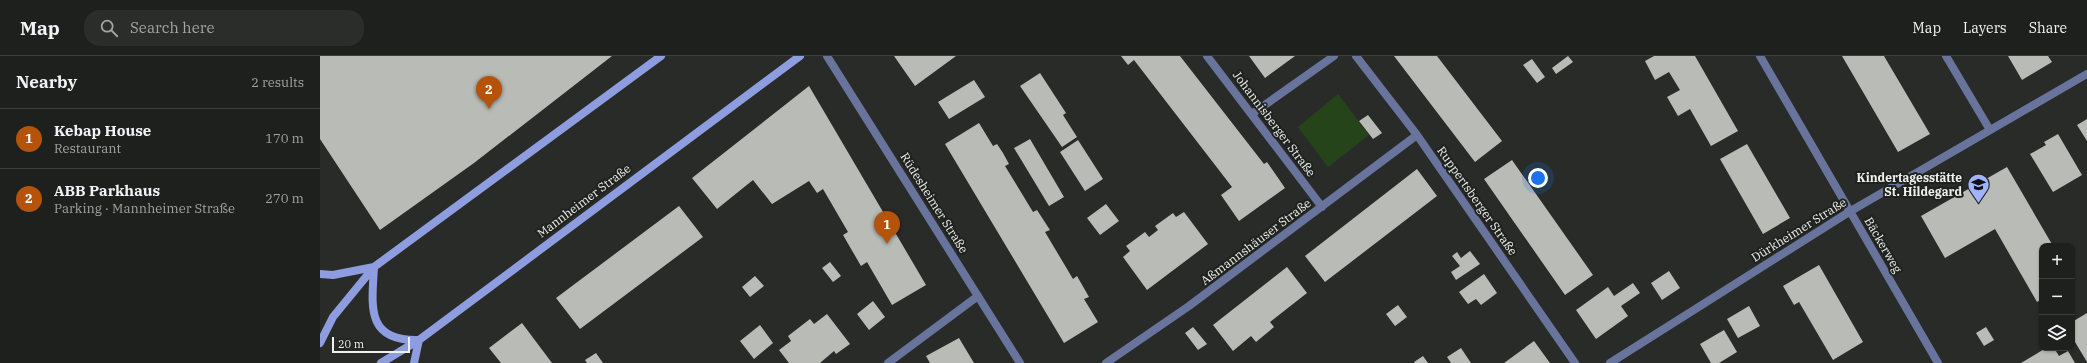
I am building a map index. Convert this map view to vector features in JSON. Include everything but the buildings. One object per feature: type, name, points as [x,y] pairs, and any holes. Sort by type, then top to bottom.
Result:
[{"type":"main road","points":[[320,343],[334,316],[374,267],[661,56]]},
{"type":"main road","name":"Mannheimer Straße","points":[[381,363],[419,340],[800,56]]},
{"type":"main road","points":[[320,274],[348,273],[374,267]]},
{"type":"main road","points":[[374,267],[372,307],[376,321],[385,331],[396,337],[419,340],[414,363]]},
{"type":"street","name":"Rüdesheimer Straße","points":[[827,56],[1020,363]]},
{"type":"street","name":"Johannisberger Straße","points":[[1207,56],[1322,207]]},
{"type":"street","points":[[1252,114],[1334,56]]},
{"type":"street","name":"Ruppertsberger Straße","points":[[1356,56],[1417,135],[1575,363]]},
{"type":"street","name":"Bäckerweg","points":[[1760,56],[1938,363]]},
{"type":"street","points":[[1946,56],[1990,130]]},
{"type":"street","name":"Dürkheimer Straße","points":[[1610,363],[1850,212],[2087,74]]},
{"type":"street","name":"Aßmannshäuser Straße","points":[[1106,363],[1189,306],[1417,135]]},
{"type":"street","points":[[888,363],[978,296]]},
{"type":"green space","points":[[1338,94],[1369,135],[1328,167],[1298,127]]},
{"type":"place","name":"ABB Parkhaus","points":[[489,109]]},
{"type":"place","name":"Kindertagesstätte St. Hildegard","points":[[1978,204]]},
{"type":"place","name":"Kebap House","points":[[887,244]]}]
